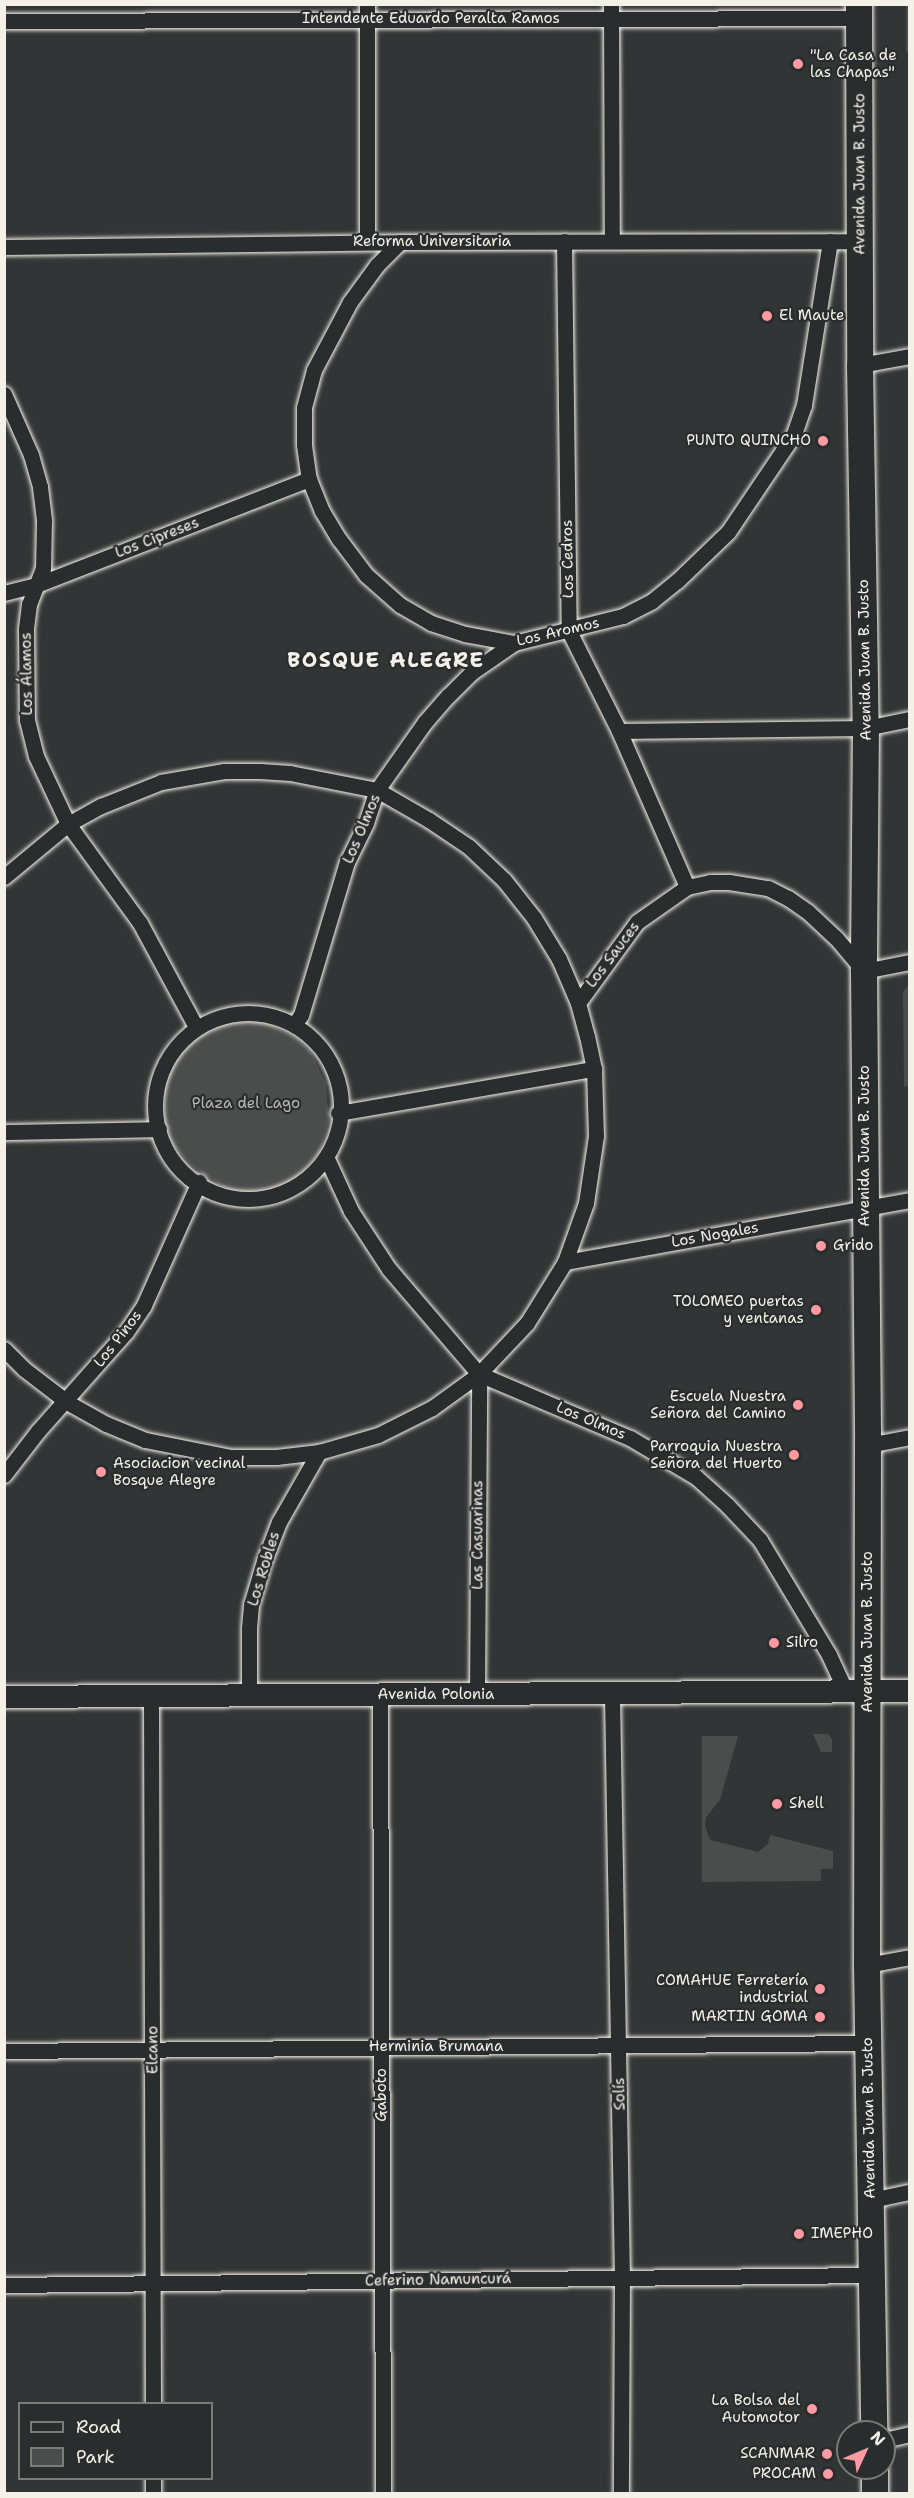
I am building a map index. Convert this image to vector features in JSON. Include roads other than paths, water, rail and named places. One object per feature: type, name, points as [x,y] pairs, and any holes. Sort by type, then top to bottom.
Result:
[{"type":"main road","name":"Avenida Juan B. Justo","points":[[859,11],[860,365],[866,728],[864,971],[868,1445],[857,1691],[867,1965],[874,2420]]},
{"type":"main road","name":"Avenida Polonia","points":[[4,1697],[612,1695],[909,1691]]},
{"type":"street","points":[[127,4],[127,21]]},
{"type":"street","points":[[611,11],[612,241]]},
{"type":"street","name":"Intendente Eduardo Peralta Ramos","points":[[4,21],[127,21],[367,12],[859,11]]},
{"type":"street","points":[[367,12],[367,242]]},
{"type":"street","name":"Los Cedros","points":[[564,241],[569,631],[619,731],[687,887]]},
{"type":"street","name":"Los Aromos","points":[[400,242],[377,265],[350,302],[314,370],[304,408],[304,445],[309,479],[322,511],[339,539],[366,575],[400,604],[431,623],[465,634],[514,643],[623,616],[652,601],[728,532],[748,506],[794,434],[804,405],[830,241]]},
{"type":"street","name":"Reforma Universitaria","points":[[4,247],[367,242],[860,241]]},
{"type":"street","points":[[860,365],[909,356]]},
{"type":"street","name":"Los Álamos","points":[[4,394],[31,454],[40,487],[45,549],[43,568],[29,604],[26,630],[27,720],[36,756],[68,824],[140,923],[196,1027]]},
{"type":"street","name":"Los Cipreses","points":[[4,593],[36,585],[309,479]]},
{"type":"street","name":"Los Olmos","points":[[294,1025],[301,1015],[347,862],[366,823],[377,790],[425,722],[448,696],[472,672],[514,643]]},
{"type":"street","points":[[619,731],[866,728],[909,719]]},
{"type":"street","points":[[4,877],[68,824],[101,806],[161,782],[225,771],[290,773],[377,790],[429,820],[469,848],[504,880],[534,918],[554,950],[578,1003],[594,1070],[596,1136],[586,1203],[565,1262],[527,1323],[479,1374],[432,1408],[378,1435],[319,1452],[276,1457],[231,1457],[146,1440],[106,1424],[66,1402],[24,1369],[4,1349]]},
{"type":"street","name":"Los Sauces","points":[[578,1003],[637,922],[687,887],[698,884],[729,882],[768,888],[808,912],[864,971]]},
{"type":"street","points":[[864,971],[909,962]]},
{"type":"street","points":[[244,1011],[270,1014],[294,1025],[314,1041],[329,1062],[337,1087],[337,1137],[328,1161],[311,1177],[291,1190],[261,1202],[243,1202],[199,1182],[172,1155],[159,1130],[157,1096],[161,1074],[176,1046],[196,1027],[226,1013],[244,1011]]},
{"type":"street","points":[[338,1113],[594,1070]]},
{"type":"street","points":[[4,1132],[159,1130]]},
{"type":"street","name":"Los Olmos","points":[[328,1161],[351,1211],[389,1269],[479,1374],[630,1438],[696,1477],[728,1505],[760,1540],[830,1655],[857,1691]]},
{"type":"street","name":"Los Pinos","points":[[4,1475],[38,1431],[121,1339],[144,1305],[199,1182]]},
{"type":"street","name":"Los Nogales","points":[[565,1262],[909,1200]]},
{"type":"street","name":"Las Casuarinas","points":[[477,1695],[479,1374]]},
{"type":"street","points":[[868,1445],[909,1437]]},
{"type":"street","name":"Los Robles","points":[[249,1696],[251,1605],[279,1522],[319,1452]]},
{"type":"street","name":"Solís","points":[[612,1695],[622,2278],[621,2493]]},
{"type":"street","name":"Elcano","points":[[152,1696],[153,2402]]},
{"type":"street","name":"Gaboto","points":[[380,1696],[383,2493]]},
{"type":"street","points":[[867,1965],[909,1957]]},
{"type":"street","name":"Herminia Brumana","points":[[4,2051],[868,2043]]},
{"type":"street","points":[[871,2200],[909,2192]]},
{"type":"street","name":"Ceferino Namuncurá","points":[[4,2285],[872,2275]]},
{"type":"place","name":"\"La Casa de las Chapas\"","points":[[798,64]]},
{"type":"place","name":"El Maute","points":[[767,316]]},
{"type":"place","name":"PUNTO QUINCHO","points":[[823,441]]},
{"type":"place","name":"Grido","points":[[821,1246]]},
{"type":"place","name":"TOLOMEO puertas y ventanas","points":[[816,1310]]},
{"type":"place","name":"Escuela Nuestra Señora del Camino","points":[[798,1405]]},
{"type":"place","name":"Parroquia Nuestra Señora del Huerto","points":[[794,1455]]},
{"type":"place","name":"Asociacion vecinal Bosque Alegre","points":[[101,1472]]},
{"type":"place","name":"Silro","points":[[774,1643]]},
{"type":"place","name":"Shell","points":[[777,1804]]},
{"type":"place","name":"COMAHUE Ferretería industrial","points":[[820,1989]]},
{"type":"place","name":"MARTIN GOMA","points":[[820,2017]]},
{"type":"place","name":"IMEPHO","points":[[799,2234]]},
{"type":"place","name":"La Bolsa del Automotor","points":[[812,2409]]},
{"type":"place","name":"SCANMAR","points":[[827,2454]]},
{"type":"place","name":"PROCAM","points":[[828,2474]]},
{"type":"district","name":"BOSQUE ALEGRE","points":[[386,660]]},
{"type":"park label","name":"Plaza del Lago","points":[[246,1104]]}]
